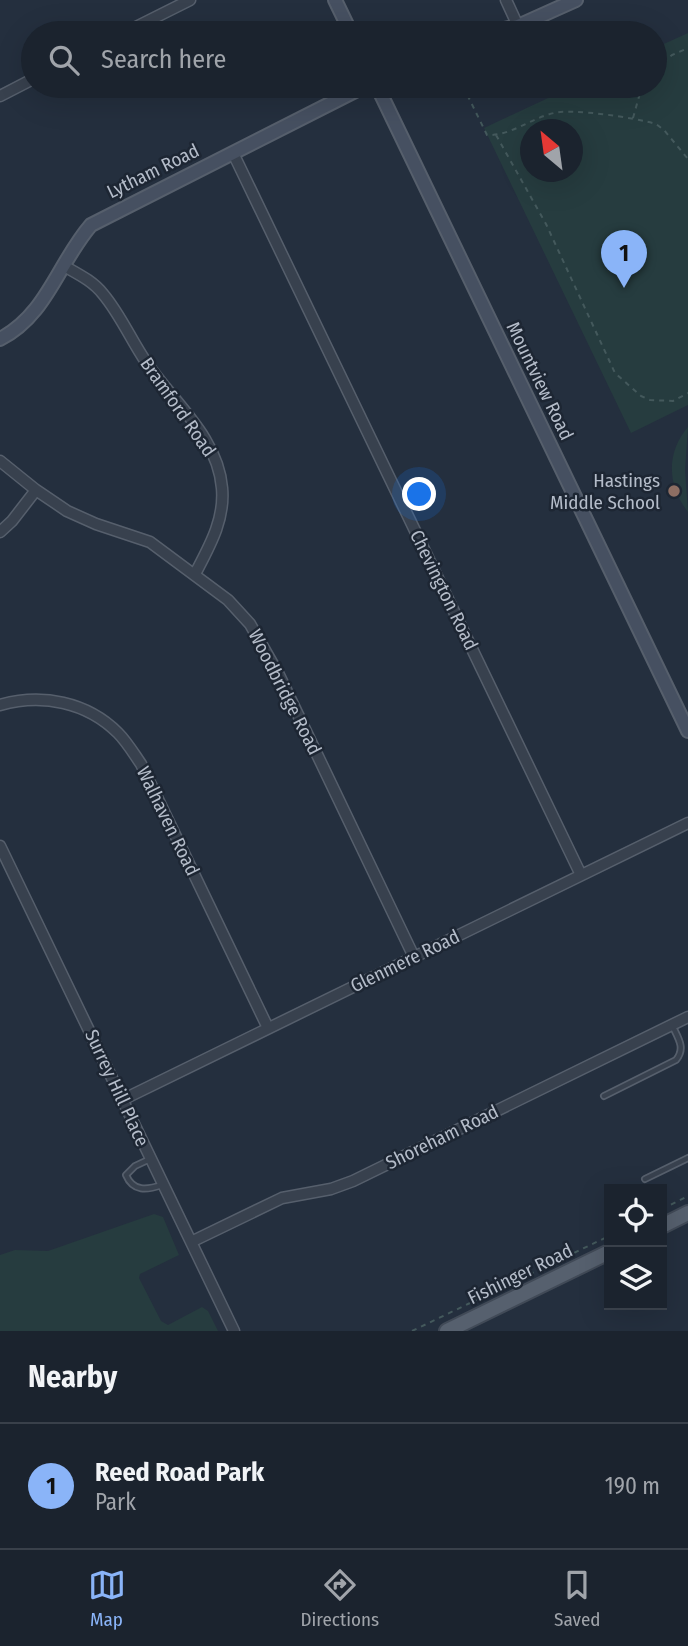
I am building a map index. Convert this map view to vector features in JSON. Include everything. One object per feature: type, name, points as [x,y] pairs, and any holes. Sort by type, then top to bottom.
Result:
[{"type":"main road","points":[[667,1224],[688,1213]]},
{"type":"main road","name":"Fishinger Road","points":[[447,1331],[604,1254]]},
{"type":"street","points":[[148,21],[190,0]]},
{"type":"street","points":[[335,0],[345,21]]},
{"type":"street","points":[[506,0],[516,21]]},
{"type":"street","points":[[529,21],[576,0]]},
{"type":"street","points":[[0,96],[21,85]]},
{"type":"street","name":"Lytham Road","points":[[0,340],[18,328],[41,304],[72,251],[91,225],[341,98]]},
{"type":"street","name":"Mountview Road","points":[[383,98],[688,731]]},
{"type":"street","name":"Chevington Road","points":[[233,153],[581,875]]},
{"type":"street","name":"Bramford Road","points":[[64,266],[83,276],[103,292],[146,362],[212,450],[220,476],[222,507],[214,538],[195,574]]},
{"type":"street","name":"Woodbridge Road","points":[[0,461],[67,511],[150,542],[228,600],[250,624],[265,648],[414,957]]},
{"type":"street","points":[[0,532],[36,490]]},
{"type":"street","name":"Walhaven Road","points":[[0,705],[32,699],[67,703],[101,718],[119,734],[141,764],[268,1028]]},
{"type":"street","name":"Glenmere Road","points":[[122,1100],[688,823]]},
{"type":"street","name":"Surrey Hill Place","points":[[0,846],[234,1331]]},
{"type":"street","points":[[0,872],[10,867]]},
{"type":"street","name":"Shoreham Road","points":[[191,1242],[282,1198],[331,1189],[353,1181],[688,1017]]},
{"type":"lane","points":[[604,1096],[676,1060],[682,1048],[671,1025]]},
{"type":"lane","points":[[150,1158],[129,1170],[127,1180],[139,1189],[163,1185]]},
{"type":"lane","points":[[645,1180],[688,1158]]},
{"type":"path","points":[[667,59],[688,48]]},
{"type":"path","points":[[469,98],[487,135],[496,135],[548,114],[563,111],[632,119],[656,124],[688,159]]},
{"type":"path","points":[[632,119],[638,98]]},
{"type":"path","points":[[496,135],[546,224],[615,373],[641,396],[650,400],[673,401],[688,393]]},
{"type":"path","points":[[667,1206],[688,1196]]},
{"type":"path","points":[[412,1331],[604,1238]]},
{"type":"green space","points":[[688,33],[688,405],[631,433],[484,128],[548,98],[667,98],[667,43]]},
{"type":"green space","points":[[688,427],[685,470],[688,512],[676,491],[672,469],[676,447]]},
{"type":"green space","points":[[154,1214],[163,1217],[179,1255],[140,1274],[139,1278],[161,1321],[168,1325],[202,1307],[208,1311],[218,1331],[0,1331],[0,1255],[15,1250],[48,1251]]},
{"type":"place","name":"Reed Road Park","points":[[624,288]]},
{"type":"place","name":"Hastings Middle School","points":[[674,491]]}]
